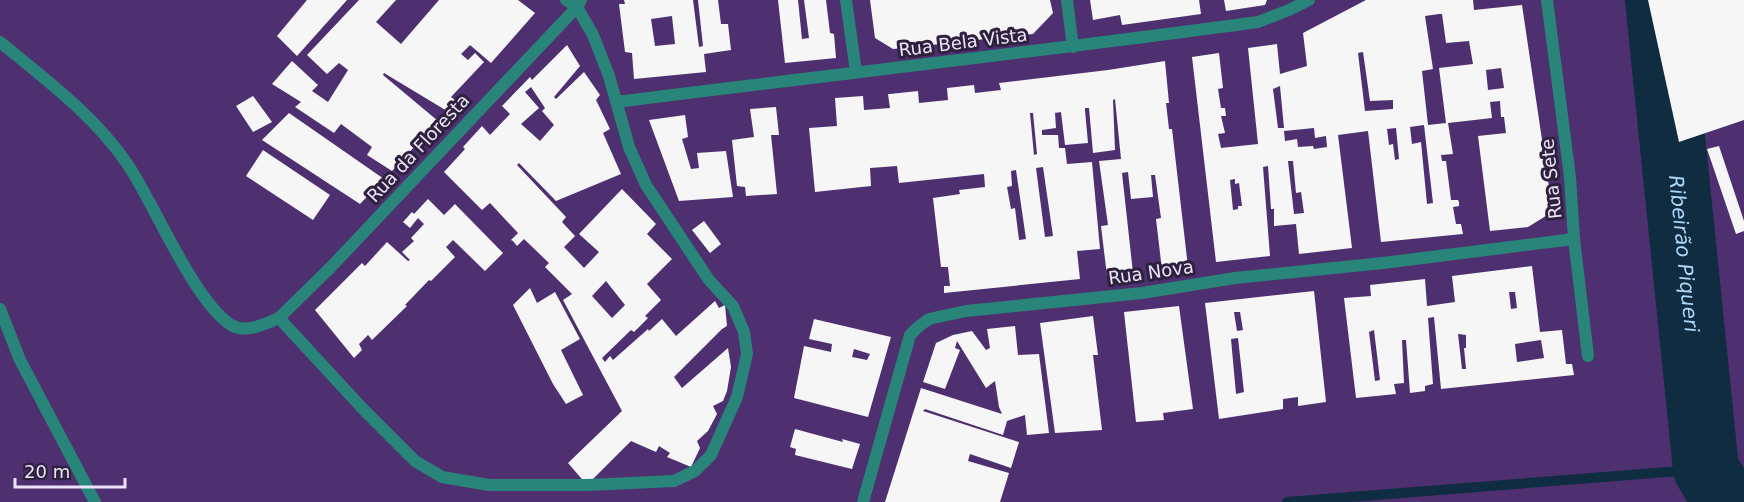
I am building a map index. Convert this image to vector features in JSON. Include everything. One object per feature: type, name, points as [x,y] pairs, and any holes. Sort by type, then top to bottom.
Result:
[{"type":"street","points":[[846,0],[856,72]]},
{"type":"street","points":[[1067,0],[1073,47]]},
{"type":"street","name":"Rua Bela Vista","points":[[616,102],[1073,47],[1258,22],[1288,5],[1309,0]]},
{"type":"street","name":"Rua Sete","points":[[1547,0],[1570,177],[1574,239],[1588,356]]},
{"type":"street","points":[[0,42],[53,86],[106,137],[128,164],[185,265],[204,296],[218,312],[231,324],[241,329],[256,327],[279,318],[363,410],[415,461],[442,477],[489,485],[587,485],[674,481],[695,471],[711,455],[737,397],[747,354],[744,332],[733,306],[710,279],[646,184],[629,147],[609,76],[593,35],[575,2]]},
{"type":"street","name":"Rua da Floresta","points":[[279,318],[331,267],[575,2]]},
{"type":"street","name":"Rua Nova","points":[[863,502],[910,335],[929,319],[966,311],[1142,293],[1235,278],[1383,263],[1574,239]]},
{"type":"street","points":[[0,309],[20,360],[95,502]]},
{"type":"building","points":[[307,0],[347,0],[297,56],[277,36]]},
{"type":"building","points":[[359,0],[396,0],[376,22],[401,44],[439,0],[518,0],[535,13],[491,63],[470,45],[461,54],[468,60],[475,53],[484,62],[451,97],[456,101],[447,111],[384,73],[383,75],[438,121],[392,171],[367,155],[372,147],[341,124],[334,133],[295,107],[301,102],[272,84],[292,61],[318,85],[312,91],[328,102],[348,70],[339,63],[327,74],[307,55]]},
{"type":"building","points":[[624,0],[693,0],[699,47],[703,46],[698,0],[718,0],[721,24],[728,24],[731,50],[704,54],[706,72],[634,79],[632,53],[625,52],[619,4],[625,4]],"holes":[[[672,16],[675,44],[655,46],[651,19]]]},
{"type":"building","points":[[778,0],[798,0],[802,39],[809,38],[804,0],[826,0],[830,33],[834,34],[836,58],[785,63]]},
{"type":"building","points":[[870,0],[1050,0],[1053,13],[1033,34],[893,49],[875,38]]},
{"type":"building","points":[[1090,0],[1199,0],[1201,14],[1122,25],[1120,15],[1093,20]]},
{"type":"building","points":[[1224,0],[1267,0],[1265,5],[1226,11]]},
{"type":"building","points":[[1366,0],[1473,0],[1474,10],[1522,5],[1552,207],[1549,214],[1528,227],[1490,231],[1478,136],[1506,133],[1504,117],[1501,117],[1500,101],[1490,102],[1492,118],[1448,123],[1453,154],[1441,155],[1442,161],[1446,161],[1451,200],[1459,202],[1459,206],[1453,207],[1456,224],[1461,224],[1463,234],[1381,242],[1368,131],[1338,135],[1352,248],[1299,254],[1296,224],[1274,226],[1268,166],[1263,167],[1270,256],[1216,262],[1192,57],[1219,53],[1223,88],[1218,89],[1221,108],[1225,108],[1226,116],[1221,116],[1225,133],[1218,134],[1221,148],[1258,144],[1248,48],[1277,44],[1280,74],[1307,66],[1303,33]],"holes":[[[1442,14],[1446,43],[1469,41],[1473,64],[1439,68],[1446,123],[1428,125],[1422,71],[1433,69],[1425,16]],[[1363,52],[1370,101],[1393,100],[1393,109],[1365,111],[1358,53]],[[1501,68],[1504,88],[1488,90],[1486,70]],[[1280,86],[1284,128],[1278,128],[1273,89]],[[1424,125],[1433,203],[1427,204],[1421,142],[1412,144],[1410,127]],[[1314,128],[1315,138],[1326,136],[1327,147],[1314,149],[1313,146],[1298,147],[1297,139],[1285,141],[1284,131]],[[1396,128],[1399,159],[1395,160],[1393,144],[1389,145],[1387,129]],[[1288,161],[1293,161],[1296,193],[1301,192],[1304,213],[1294,214]],[[1235,179],[1235,184],[1239,183],[1242,206],[1238,206],[1238,209],[1233,210],[1230,180]]]},
{"type":"building","points":[[1648,0],[1744,0],[1744,120],[1679,142]]},
{"type":"building","points":[[567,45],[580,66],[554,97],[556,99],[584,72],[600,95],[596,100],[610,129],[603,133],[621,174],[556,201],[519,163],[517,165],[566,217],[562,222],[575,236],[564,247],[584,268],[599,252],[579,234],[622,189],[656,224],[647,234],[672,259],[647,284],[661,300],[645,316],[648,318],[634,332],[631,330],[602,358],[605,362],[610,356],[613,360],[662,319],[676,336],[715,301],[719,308],[725,305],[727,326],[674,377],[682,388],[728,348],[731,367],[727,391],[723,401],[713,406],[717,414],[708,431],[697,441],[700,448],[691,467],[667,457],[670,453],[659,446],[656,452],[631,441],[587,485],[568,463],[622,411],[563,300],[572,294],[545,267],[549,263],[524,239],[517,246],[511,240],[518,233],[490,203],[482,210],[444,172],[482,126],[490,135],[510,114],[502,106],[530,77],[532,80]],"holes":[[[531,87],[545,108],[542,111],[554,125],[540,141],[521,124],[539,108],[525,92]],[[606,281],[625,305],[612,318],[592,296]]]},
{"type":"building","points":[[1165,61],[1169,103],[1166,103],[1169,129],[1172,129],[1188,267],[1162,270],[1156,219],[1161,218],[1155,175],[1151,175],[1153,197],[1131,199],[1128,172],[1122,173],[1133,273],[1107,276],[1101,226],[1108,225],[1099,161],[1121,159],[1115,99],[1113,100],[1115,150],[1093,153],[1089,108],[1085,108],[1088,143],[1065,145],[1061,112],[1055,113],[1056,128],[1042,130],[1042,135],[1058,135],[1059,148],[1065,148],[1067,164],[1092,162],[1100,249],[1077,251],[1080,279],[944,293],[944,286],[950,286],[948,267],[941,267],[933,198],[960,194],[959,190],[985,187],[984,174],[899,183],[897,166],[870,168],[871,186],[815,192],[809,128],[837,126],[835,98],[863,96],[864,110],[890,108],[888,94],[918,91],[919,103],[948,100],[947,88],[974,85],[975,93],[1001,90],[999,83]],"holes":[[[1030,113],[1033,113],[1037,154],[1034,155]],[[1043,167],[1053,236],[1045,237],[1036,168]],[[1016,170],[1026,239],[1019,240],[1015,208],[1011,209],[1007,187],[1012,186],[1011,171]]]},
{"type":"building","points":[[253,96],[272,122],[253,132],[236,106]]},
{"type":"building","points":[[776,107],[779,135],[771,135],[777,194],[746,196],[745,187],[737,186],[732,140],[754,137],[750,109]]},
{"type":"building","points":[[289,113],[384,179],[360,204],[262,140]]},
{"type":"building","points":[[685,115],[688,137],[682,139],[691,169],[699,168],[697,153],[726,151],[733,197],[679,201],[649,120]]},
{"type":"building","points":[[1719,146],[1744,221],[1744,231],[1736,234],[1707,149]]},
{"type":"building","points":[[263,150],[330,195],[313,220],[246,176]]},
{"type":"building","points":[[428,199],[444,215],[455,204],[503,253],[485,271],[453,240],[446,247],[455,257],[431,281],[429,280],[405,305],[407,306],[372,340],[368,335],[359,344],[362,350],[354,358],[315,310],[362,263],[365,266],[387,242],[408,261],[410,260],[402,252],[414,241],[411,238],[424,224],[418,218],[410,228],[403,222]]},
{"type":"building","points":[[704,221],[721,244],[710,253],[692,230]]},
{"type":"building","points":[[1532,266],[1540,332],[1562,330],[1566,364],[1572,364],[1574,375],[1441,389],[1434,317],[1428,318],[1433,384],[1425,386],[1425,391],[1410,393],[1406,340],[1402,340],[1404,383],[1394,384],[1396,394],[1356,398],[1344,298],[1371,296],[1370,285],[1425,279],[1427,306],[1455,302],[1452,276]],"holes":[[[1509,292],[1515,292],[1517,308],[1511,309]],[[1374,330],[1380,380],[1375,381],[1369,332]],[[1458,334],[1466,335],[1466,348],[1464,348],[1466,369],[1462,369]],[[1541,340],[1544,358],[1517,362],[1515,344]]]},
{"type":"building","points":[[530,288],[537,303],[555,292],[580,339],[561,350],[583,395],[566,404],[553,384],[513,305]]},
{"type":"building","points":[[1314,291],[1326,402],[1298,406],[1298,397],[1283,399],[1283,409],[1219,419],[1205,303]],"holes":[[[1234,312],[1240,312],[1243,330],[1237,331]],[[1238,338],[1244,392],[1236,394],[1231,339]]]},
{"type":"building","points":[[1179,306],[1193,409],[1163,413],[1164,420],[1136,422],[1124,312]]},
{"type":"building","points":[[1093,316],[1098,355],[1093,355],[1102,430],[1055,433],[1040,323]]},
{"type":"building","points":[[814,319],[891,337],[868,417],[794,398],[804,346],[831,352],[832,344],[809,339]],"holes":[[[854,349],[870,354],[867,360],[852,357]]]},
{"type":"building","points":[[1015,326],[1018,355],[1039,354],[1049,433],[1027,435],[1025,415],[1007,421],[1003,435],[925,409],[923,411],[1019,442],[1011,468],[970,454],[968,461],[1009,473],[1000,502],[885,502],[921,388],[1002,414],[995,381],[986,388],[957,341],[955,348],[960,350],[945,389],[923,382],[936,343],[953,335],[972,331],[986,350],[990,348],[987,329]]},
{"type":"building","points":[[795,429],[843,442],[842,439],[860,444],[852,469],[795,455],[796,449],[790,447]]},
{"type":"waterway","name":"Ribeirão Piqueri","points":[[1658,0],[1706,469],[1726,502]]},
{"type":"waterway","points":[[1287,502],[1706,469]]}]
